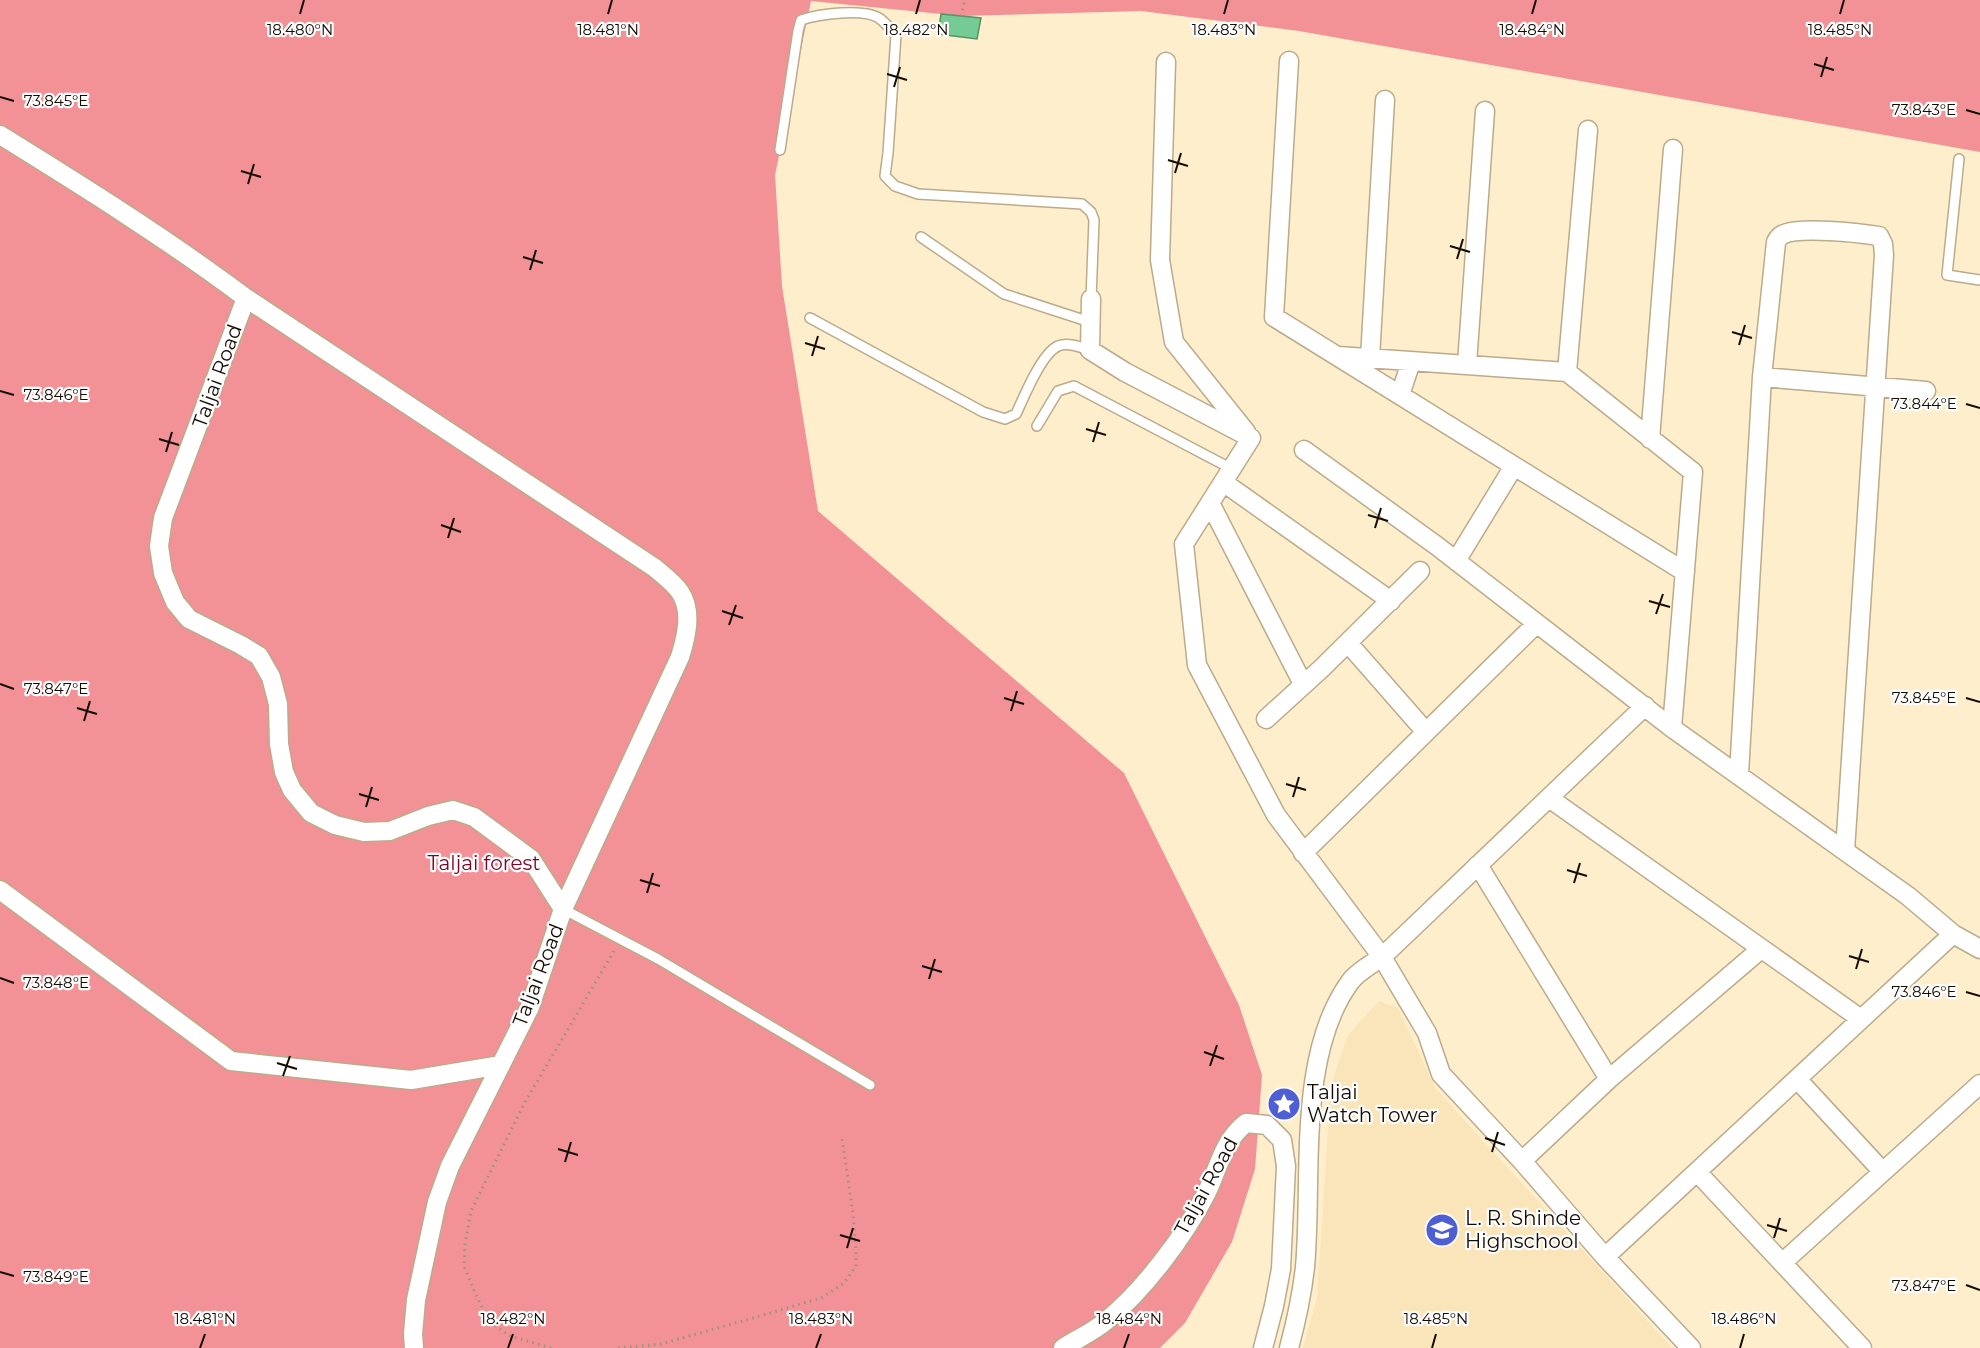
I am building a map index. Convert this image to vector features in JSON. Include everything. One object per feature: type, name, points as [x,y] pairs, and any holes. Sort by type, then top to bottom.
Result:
[{"type":"street","points":[[1166,62],[1160,260],[1174,342],[1251,438]]},
{"type":"street","points":[[1289,62],[1274,317],[1685,572]]},
{"type":"street","points":[[1370,358],[1385,100]]},
{"type":"street","points":[[1467,364],[1485,111]]},
{"type":"street","points":[[1567,372],[1588,130]]},
{"type":"street","points":[[0,135],[207,268],[246,298],[646,562],[681,592],[687,613],[688,632],[680,657],[563,909]]},
{"type":"street","points":[[1650,439],[1673,149]]},
{"type":"street","points":[[1739,774],[1762,377],[1776,242],[1781,235],[1797,231],[1879,236],[1883,244],[1884,255],[1845,851]]},
{"type":"street","name":"Taljai Road","points":[[246,298],[164,518],[159,546],[163,573],[175,602],[189,619],[259,656],[271,677],[278,704],[279,744],[284,771],[292,790],[311,813],[334,825],[364,832],[390,831],[428,816],[453,810],[474,817],[531,859],[563,909],[530,1007],[450,1166],[437,1202],[416,1300],[414,1348]]},
{"type":"street","points":[[1091,299],[1090,350],[1125,372],[1251,438]]},
{"type":"street","points":[[1336,356],[1567,372],[1693,472],[1672,728]]},
{"type":"street","points":[[1400,396],[1411,362]]},
{"type":"street","points":[[1762,377],[1926,391]]},
{"type":"street","points":[[1251,438],[1184,544],[1197,665],[1276,815],[1382,957],[1427,1033],[1441,1074],[1522,1161],[1605,1257],[1691,1348]]},
{"type":"street","points":[[1304,450],[1456,561],[1672,728],[1908,896],[1953,934],[1980,949]]},
{"type":"street","points":[[1456,561],[1514,466]]},
{"type":"street","points":[[1227,475],[1391,601]]},
{"type":"street","points":[[1210,503],[1303,684]]},
{"type":"street","points":[[1266,719],[1348,643],[1420,571]]},
{"type":"street","points":[[1303,853],[1536,624]]},
{"type":"street","points":[[1348,643],[1426,732]]},
{"type":"street","points":[[1289,1348],[1305,1268],[1311,1118],[1320,1044],[1337,1004],[1351,980],[1382,957],[1645,706]]},
{"type":"street","points":[[1549,798],[1861,1019]]},
{"type":"street","points":[[1478,865],[1609,1079]]},
{"type":"street","points":[[0,890],[231,1061],[411,1080],[501,1065]]},
{"type":"street","points":[[1605,1257],[1953,934]]},
{"type":"street","points":[[1522,1161],[1609,1079],[1761,949]]},
{"type":"street","points":[[1797,1079],[1883,1172]]},
{"type":"street","points":[[1782,1263],[1980,1084]]},
{"type":"street","name":"Taljai Road","points":[[1063,1348],[1106,1322],[1141,1288],[1182,1233],[1206,1194],[1219,1160],[1235,1132],[1246,1123],[1267,1125],[1282,1140],[1286,1166],[1281,1269],[1263,1348]]},
{"type":"street","points":[[1697,1172],[1862,1348]]},
{"type":"lane","points":[[780,150],[801,20],[813,16],[861,13],[878,17],[896,35],[885,176],[895,186],[918,194],[1082,204],[1091,212],[1094,220],[1091,299]]},
{"type":"lane","points":[[1959,159],[1947,275],[1980,280]]},
{"type":"lane","points":[[921,237],[1004,294],[1090,322]]},
{"type":"lane","points":[[810,318],[983,412],[1005,419],[1016,414],[1046,356],[1058,346],[1070,344],[1090,350]]},
{"type":"lane","points":[[1037,426],[1058,391],[1074,386],[1227,475]]},
{"type":"lane","points":[[563,909],[658,959],[870,1085]]},
{"type":"path","points":[[961,16],[965,0]]},
{"type":"path","points":[[551,1348],[510,1336],[490,1322],[464,1266],[465,1244],[471,1211],[525,1102],[621,939]]},
{"type":"path","points":[[618,1348],[661,1344],[753,1318],[821,1298],[844,1283],[856,1266],[856,1250],[842,1138]]},
{"type":"shaded area","points":[[941,14],[981,18],[977,39],[938,34]]},
{"type":"shaded area","name":"L. R. Shinde Highschool","points":[[1379,1001],[1398,1008],[1435,1088],[1672,1348],[1303,1348],[1317,1298],[1331,1084],[1348,1035]]},
{"type":"green space","name":"Taljai forest","points":[[0,0],[1980,0],[1980,152],[1299,31],[1141,11],[961,16],[811,1],[775,175],[782,286],[818,511],[1124,773],[1239,1005],[1262,1075],[1255,1169],[1232,1242],[1185,1323],[1160,1348],[0,1348]]},
{"type":"place","name":"Taljai Watch Tower","points":[[1284,1104]]},
{"type":"place","name":"L. R. Shinde Highschool","points":[[1442,1230]]}]
